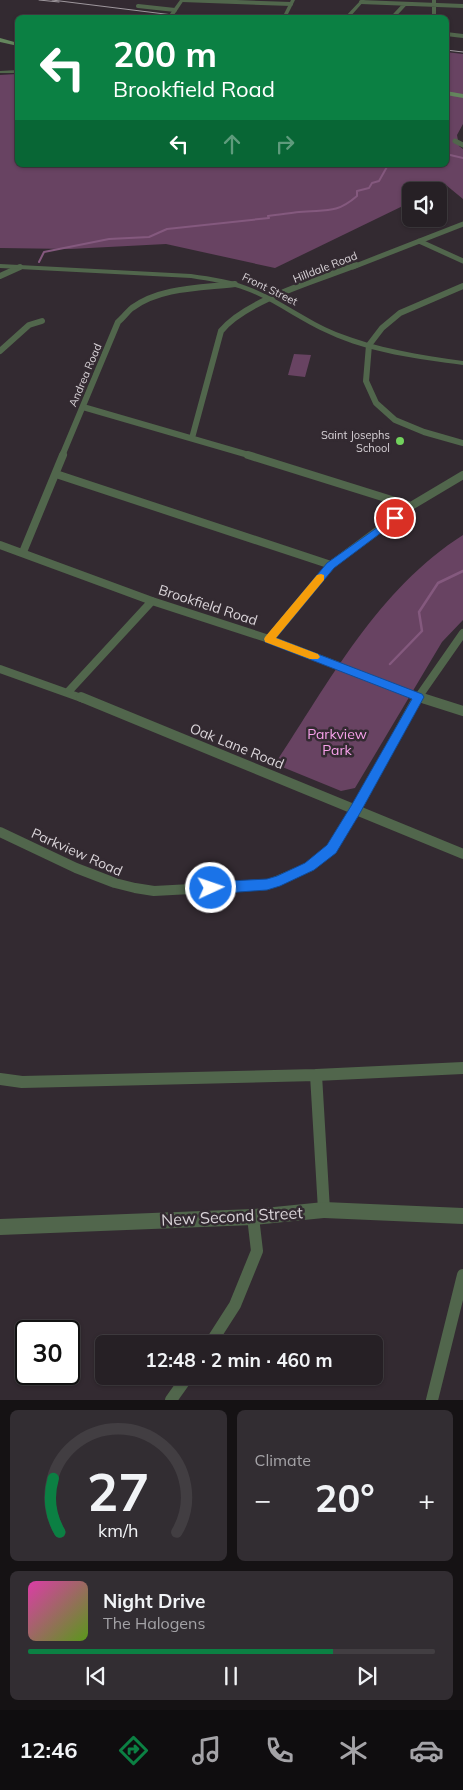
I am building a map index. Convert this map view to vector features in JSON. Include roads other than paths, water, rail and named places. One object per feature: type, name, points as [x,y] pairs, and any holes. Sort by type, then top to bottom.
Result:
[{"type":"main road","points":[[0,40],[15,44]]},
{"type":"main road","points":[[449,94],[463,96]]},
{"type":"street","points":[[143,0],[138,6],[172,14],[182,0],[292,2],[286,15]]},
{"type":"street","points":[[349,15],[362,1],[404,4],[434,2],[463,6]]},
{"type":"street","points":[[434,2],[434,15]]},
{"type":"street","points":[[395,15],[404,4]]},
{"type":"street","points":[[449,34],[463,36]]},
{"type":"street","points":[[0,72],[15,71]]},
{"type":"street","points":[[455,141],[463,145]]},
{"type":"street","name":"Hilldale Road","points":[[192,438],[221,331],[238,313],[269,299],[463,224]]},
{"type":"street","points":[[419,242],[463,261]]},
{"type":"street","name":"Front Street","points":[[0,266],[191,276],[235,284],[269,299],[311,323],[369,346],[403,354],[463,363]]},
{"type":"street","points":[[0,276],[20,268]]},
{"type":"street","name":"Andrea Road","points":[[23,552],[118,322],[133,308],[168,294],[235,284]]},
{"type":"street","points":[[463,286],[400,313],[382,328],[369,346],[366,381],[376,403],[401,424],[463,443]]},
{"type":"street","points":[[0,351],[28,325],[42,321]]},
{"type":"street","points":[[83,407],[192,438],[411,506]]},
{"type":"street","points":[[56,474],[331,565]]},
{"type":"street","points":[[269,639],[331,565],[411,506],[463,475]]},
{"type":"street","name":"Brookfield Road","points":[[0,545],[152,601],[269,639],[418,697],[463,712]]},
{"type":"street","points":[[68,692],[152,601]]},
{"type":"street","name":"Parkview Road","points":[[0,832],[114,884],[136,890],[154,892],[267,885],[303,870],[331,849],[356,810],[418,697],[463,633]]},
{"type":"street","name":"Oak Lane Road","points":[[0,669],[68,692],[463,854]]},
{"type":"street","points":[[0,1079],[22,1082],[316,1075],[463,1068]]},
{"type":"street","points":[[316,1075],[324,1210]]},
{"type":"street","name":"New Second Street","points":[[0,1227],[253,1217],[324,1210],[463,1216]]},
{"type":"street","points":[[216,1335],[235,1305],[257,1251],[253,1217]]},
{"type":"street","points":[[432,1400],[463,1275]]},
{"type":"street","points":[[172,1400],[182,1385]]},
{"type":"waterway","points":[[449,155],[463,158]]},
{"type":"waterway","points":[[39,262],[44,252],[109,239],[149,237],[167,229],[336,209],[357,196],[357,191],[369,188],[372,183],[379,181],[387,167]]},
{"type":"waterway","points":[[390,664],[422,631],[419,612],[438,583],[463,571]]},
{"type":"railway","points":[[39,0],[59,2]]},
{"type":"railway","points":[[52,0],[173,15]]},
{"type":"railway","points":[[449,50],[463,52]]},
{"type":"place","name":"Saint Josephs School","points":[[400,441]]},
{"type":"park label","name":"Parkview Park","points":[[337,742]]}]
